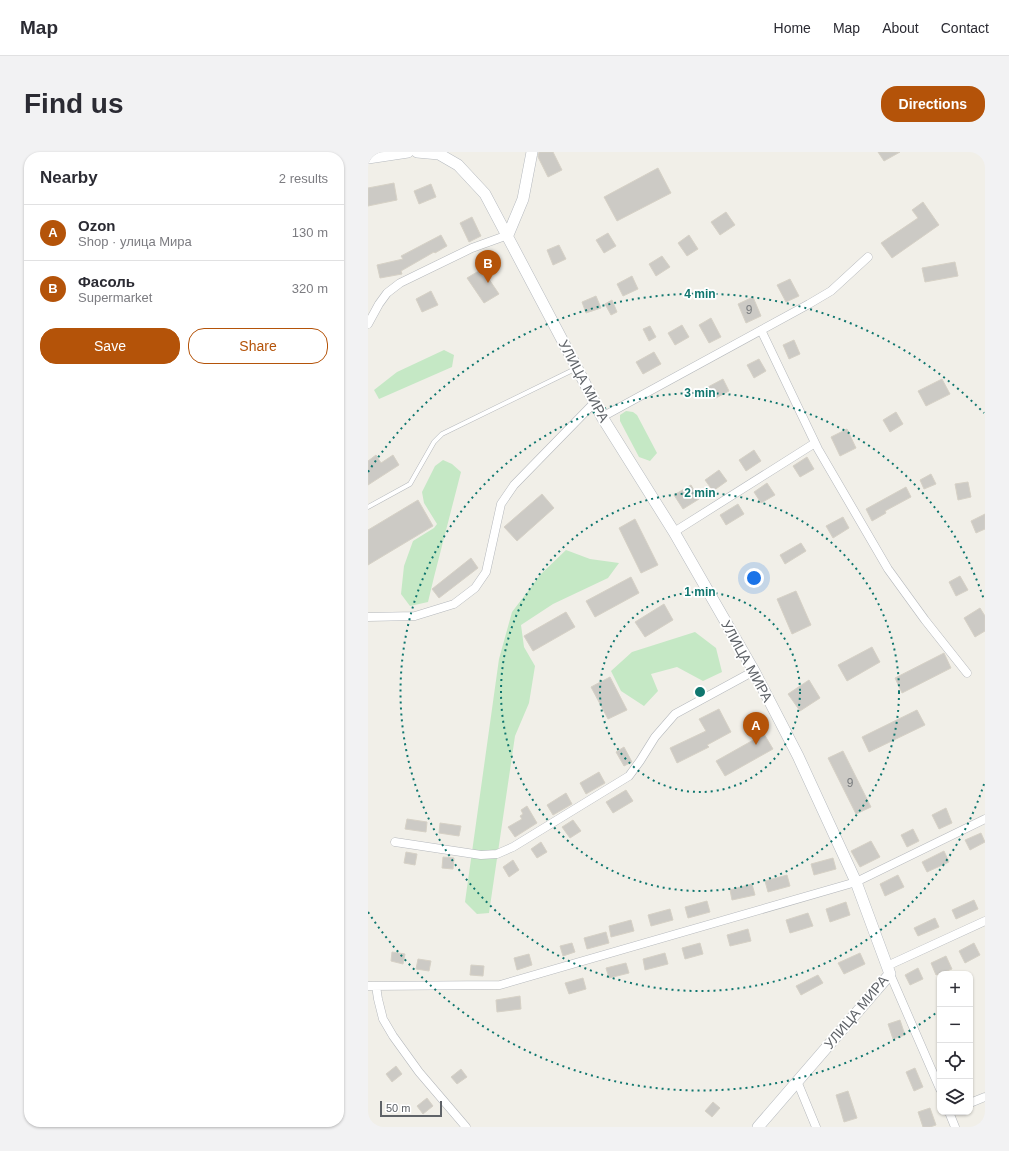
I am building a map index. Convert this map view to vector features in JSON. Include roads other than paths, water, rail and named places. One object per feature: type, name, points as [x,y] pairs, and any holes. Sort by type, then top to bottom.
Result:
[{"type":"street","points":[[368,158],[408,152]]},
{"type":"street","name":"УЛИЦА МИРА","points":[[417,152],[439,154],[458,165],[486,194],[602,417],[674,532],[754,671],[798,756],[856,882],[888,970],[758,1127]]},
{"type":"street","points":[[368,324],[387,293],[400,283],[472,248],[508,235],[523,199],[532,152]]},
{"type":"street","points":[[602,417],[831,291],[868,258]]},
{"type":"street","points":[[760,330],[815,443],[888,569],[925,620],[967,673]]},
{"type":"street","points":[[368,617],[415,616],[454,604],[476,588],[486,572],[501,504],[514,485],[595,402]]},
{"type":"street","points":[[674,532],[815,443]]},
{"type":"street","points":[[395,842],[481,855],[497,854],[513,846],[629,776],[655,738],[675,714],[754,671]]},
{"type":"street","points":[[466,1127],[419,1072],[393,1036],[383,1018],[378,999],[372,986],[500,985],[856,882],[985,819]]},
{"type":"street","points":[[937,1082],[888,970],[985,921]]},
{"type":"street","points":[[797,1081],[816,1127]]},
{"type":"street","points":[[973,1102],[985,1098]]},
{"type":"street","points":[[950,1115],[955,1127]]},
{"type":"lane","points":[[368,507],[410,484],[434,442],[442,434],[577,368]]},
{"type":"place","name":"Фасоль","points":[[488,283]]},
{"type":"place","name":"Ozon","points":[[756,745]]}]
